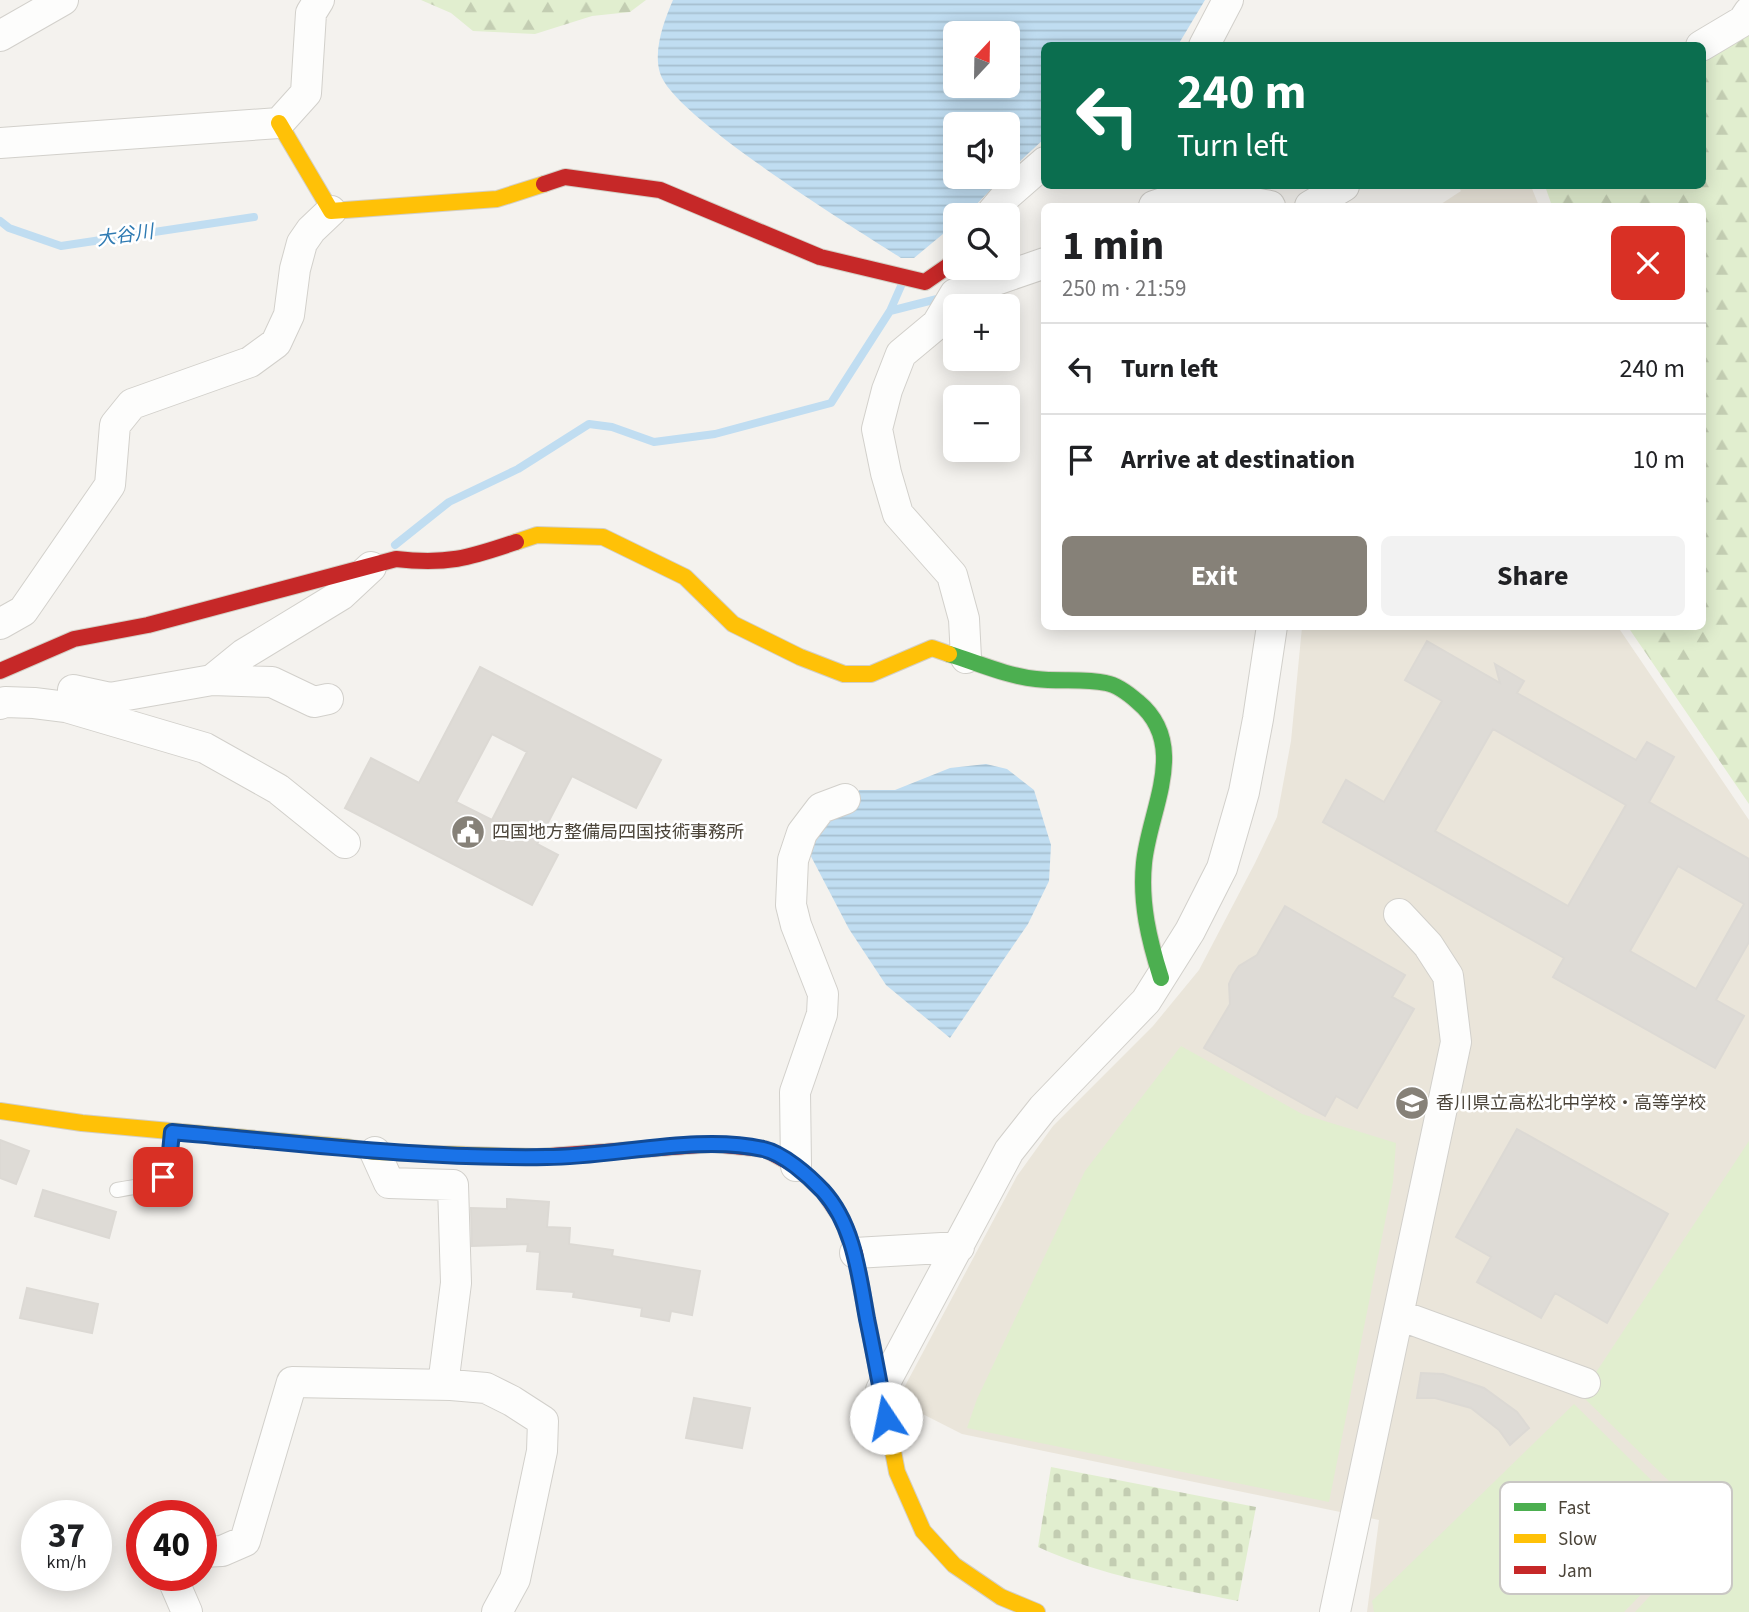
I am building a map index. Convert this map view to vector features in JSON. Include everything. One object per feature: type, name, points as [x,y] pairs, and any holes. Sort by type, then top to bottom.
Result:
[{"type":"street","points":[[0,36],[63,0]]},
{"type":"street","points":[[0,143],[279,123],[306,93],[312,13],[319,0]]},
{"type":"street","points":[[1206,42],[1228,0]]},
{"type":"street","points":[[1706,43],[1743,20],[1749,12]]},
{"type":"street","points":[[279,123],[331,211]]},
{"type":"street","points":[[1000,203],[1041,165]]},
{"type":"street","points":[[0,624],[23,611],[110,485],[115,425],[132,404],[250,362],[275,343],[289,315],[295,269],[302,243],[310,230],[331,211],[497,200],[565,177],[660,190],[820,257],[925,282],[955,294],[1041,264]]},
{"type":"street","points":[[1315,203],[1339,189]]},
{"type":"street","points":[[1162,203],[1217,196],[1254,203]]},
{"type":"street","points":[[925,282],[943,269]]},
{"type":"street","points":[[943,314],[937,324],[901,354],[887,390],[877,429],[898,514],[952,575],[964,619],[966,658]]},
{"type":"street","points":[[0,671],[74,639],[148,625],[396,559],[428,564],[469,558],[537,535],[603,537],[685,577],[733,624],[800,657],[844,674],[871,674],[932,648],[1014,675],[1107,683],[1129,694],[1148,710],[1160,735],[1166,765],[1144,861],[1143,890],[1147,934],[1161,978]]},
{"type":"street","points":[[212,680],[244,654],[341,595],[373,565]]},
{"type":"street","points":[[881,1390],[1009,1151],[1043,1108],[1146,1001],[1190,931],[1222,868],[1244,792],[1271,630]]},
{"type":"street","points":[[0,684],[23,682],[110,698],[212,680],[272,682],[314,702],[328,699]]},
{"type":"street","points":[[0,704],[34,703],[66,707],[205,748],[278,789],[345,842]]},
{"type":"street","points":[[796,1166],[795,1092],[822,1014],[823,994],[791,905],[793,860],[802,833],[821,808],[845,799]]},
{"type":"street","points":[[1335,1612],[1456,1042],[1448,975],[1428,944],[1399,914]]},
{"type":"street","points":[[0,1111],[82,1123],[375,1152],[548,1157],[713,1144],[765,1149],[796,1166],[823,1191],[842,1219],[855,1253],[897,1472],[923,1531],[954,1565],[1001,1597],[1037,1612]]},
{"type":"street","points":[[375,1152],[389,1183],[453,1185],[456,1283],[443,1385]]},
{"type":"street","points":[[855,1253],[959,1247]]},
{"type":"street","points":[[1399,1315],[1585,1383]]},
{"type":"street","points":[[217,1551],[245,1541],[292,1382],[486,1388],[544,1421],[542,1451],[515,1578],[497,1612]]},
{"type":"street","points":[[178,1591],[187,1612]]},
{"type":"lane","points":[[117,1190],[154,1184],[163,1177],[169,1162],[172,1132]]},
{"type":"shaded area","points":[[1460,189],[1532,189],[1538,203],[1443,203],[1461,191]]},
{"type":"shaded area","name":"香川県立高松北中学校・高等学校","points":[[1302,630],[1620,630],[1749,820],[1749,1612],[1367,1612],[1379,1520],[962,1434],[897,1401],[1017,1176],[1053,1126],[1153,1026],[1199,970],[1277,817],[1291,741]]},
{"type":"green space","points":[[421,0],[646,0],[630,12],[592,16],[535,34],[473,31],[451,13]]},
{"type":"green space","points":[[1749,0],[1749,804],[1630,630],[1706,630],[1706,203],[1551,203],[1546,189],[1706,189],[1706,49]]},
{"type":"green space","points":[[1181,1046],[1302,1114],[1396,1143],[1393,1182],[1329,1502],[967,1428],[977,1399],[1085,1171]]},
{"type":"green space","points":[[1749,1141],[1749,1612],[1635,1612],[1652,1594],[1732,1594],[1732,1482],[1670,1482],[1581,1395]]},
{"type":"green space","points":[[1574,1404],[1653,1482],[1500,1482],[1500,1594],[1642,1594],[1624,1612],[1374,1612],[1372,1601]]},
{"type":"green space","points":[[1051,1467],[1256,1507],[1238,1601],[1111,1573],[1038,1547]]},
{"type":"water","points":[[673,0],[1205,0],[1180,42],[1041,42],[1041,142],[1020,161],[1020,112],[943,112],[943,189],[991,189],[978,203],[943,203],[943,234],[914,258],[901,258],[808,198],[730,143],[696,116],[672,92],[660,73],[660,36]]},
{"type":"water","points":[[986,764],[1007,769],[1034,790],[1051,845],[1049,881],[1028,924],[950,1038],[886,985],[849,929],[804,843],[824,815],[856,810],[859,790],[895,790],[950,768]]},
{"type":"building","points":[[1427,641],[1500,683],[1495,664],[1524,681],[1517,693],[1636,760],[1647,742],[1674,757],[1649,802],[1749,859],[1749,942],[1716,1000],[1744,1016],[1715,1068],[1553,977],[1564,958],[1323,822],[1346,780],[1384,802],[1442,701],[1405,680]],"holes":[[[1493,729],[1626,805],[1568,906],[1435,831]],[[1678,866],[1744,904],[1696,989],[1630,951]]]},
{"type":"building","points":[[480,667],[661,760],[636,808],[572,776],[537,844],[558,855],[532,905],[345,808],[371,758],[419,783]],"holes":[[[492,734],[527,752],[492,820],[456,802]]]},
{"type":"building","points":[[1285,906],[1405,975],[1392,997],[1414,1009],[1357,1108],[1336,1096],[1325,1116],[1204,1048],[1230,1004],[1229,984],[1233,975],[1239,966],[1257,955]]},
{"type":"building","points":[[1517,1129],[1668,1214],[1607,1323],[1555,1293],[1541,1318],[1477,1282],[1491,1257],[1456,1237]]},
{"type":"building","points":[[0,1140],[29,1151],[16,1184],[0,1178]]},
{"type":"building","points":[[43,1190],[116,1212],[109,1238],[35,1216]]},
{"type":"building","points":[[507,1199],[549,1202],[547,1227],[570,1228],[569,1244],[613,1250],[612,1256],[700,1271],[692,1315],[671,1311],[669,1321],[641,1316],[642,1308],[573,1297],[574,1292],[537,1289],[540,1252],[527,1251],[528,1244],[472,1246],[471,1208],[507,1209]]},
{"type":"building","points":[[27,1288],[98,1304],[92,1333],[20,1318]]},
{"type":"building","points":[[1421,1373],[1443,1374],[1484,1388],[1517,1412],[1529,1428],[1510,1445],[1499,1430],[1471,1408],[1435,1398],[1417,1398]]},
{"type":"building","points":[[694,1398],[750,1408],[742,1448],[686,1438]]},
{"type":"waterway","name":"大谷川","points":[[0,221],[9,228],[61,246],[254,217]]},
{"type":"waterway","points":[[890,311],[901,286]]},
{"type":"waterway","points":[[395,545],[449,502],[518,469],[589,424],[612,427],[654,442],[715,434],[831,403],[890,311],[937,299]]},
{"type":"traffic: fast","points":[[949,654],[1025,677],[1110,684],[1123,690],[1153,719],[1162,738],[1164,758],[1158,800],[1147,843],[1143,892],[1149,935],[1161,978]]},
{"type":"traffic: slow","points":[[279,123],[331,211],[497,199],[544,184]]},
{"type":"traffic: slow","points":[[516,542],[537,535],[603,537],[685,577],[733,624],[800,657],[844,674],[871,674],[932,648],[949,654]]},
{"type":"traffic: slow","points":[[0,1111],[82,1123],[375,1152],[537,1157]]},
{"type":"traffic: slow","points":[[859,1276],[897,1472],[923,1531],[954,1565],[1001,1597],[1037,1612]]},
{"type":"traffic: jam","points":[[544,184],[565,177],[660,190],[820,257],[925,282],[943,269]]},
{"type":"traffic: jam","points":[[0,671],[74,639],[148,625],[396,559],[457,559],[516,542]]},
{"type":"traffic: jam","points":[[537,1157],[713,1144],[765,1149],[796,1166],[823,1191],[842,1219],[855,1253],[859,1276]]},
{"type":"place","name":"四国地方整備局四国技術事務所","points":[[468,832]]},
{"type":"place","name":"香川県立高松北中学校・高等学校","points":[[1412,1103]]},
{"type":"route","points":[[163,1177],[169,1162],[172,1132],[375,1152],[499,1156],[548,1157],[713,1144],[765,1149],[796,1166],[823,1191],[842,1219],[855,1253],[886,1418]]}]
